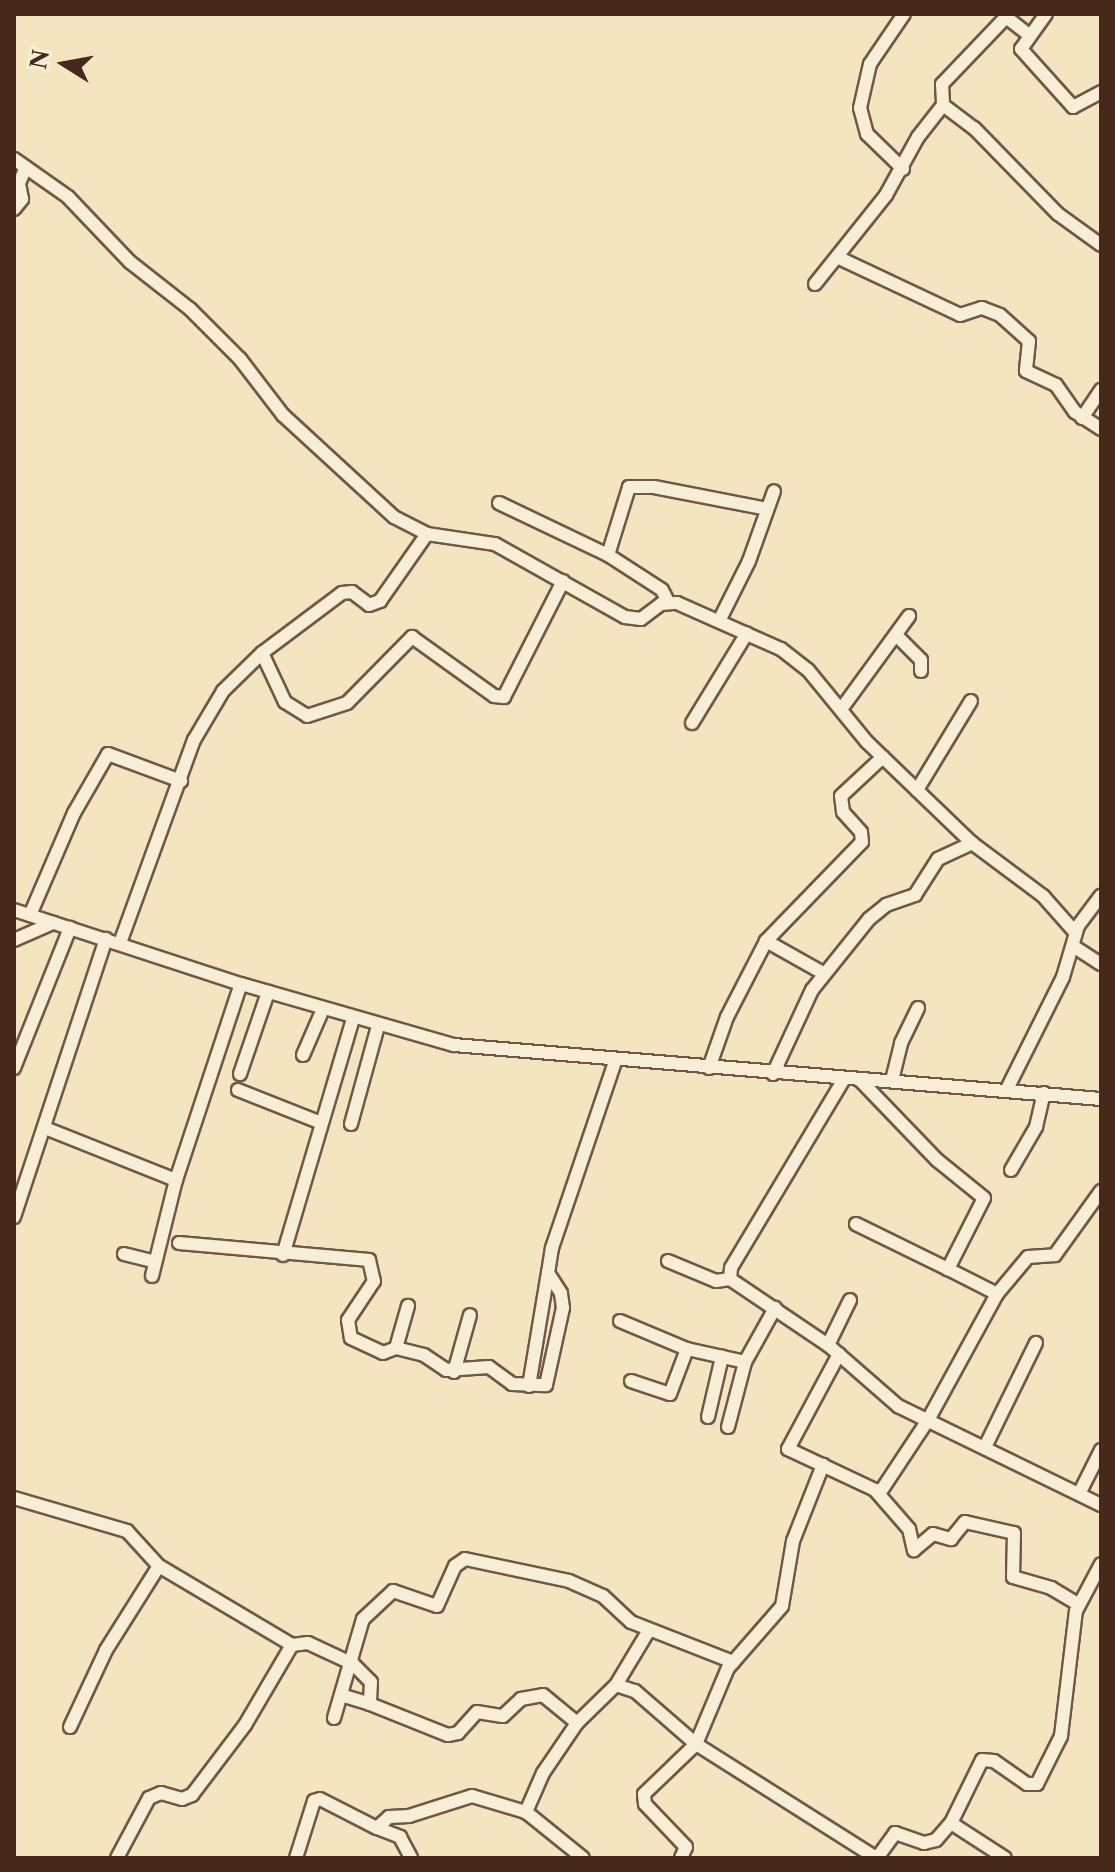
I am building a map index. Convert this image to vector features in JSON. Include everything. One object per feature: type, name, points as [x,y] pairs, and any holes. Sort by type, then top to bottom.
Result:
[{"type":"street","points":[[903,169],[867,134],[860,108],[870,64],[904,14]]},
{"type":"street","points":[[1046,14],[1021,49],[1070,104],[1076,107],[1101,92]]},
{"type":"street","points":[[815,284],[903,169],[918,137],[943,105],[942,84],[1007,16],[1029,35]]},
{"type":"street","points":[[943,105],[974,128],[1058,214],[1101,245]]},
{"type":"street","points":[[14,159],[68,197],[130,262],[190,309],[240,359],[283,415],[382,508],[427,534],[486,541],[633,618],[668,602]]},
{"type":"street","points":[[14,209],[22,199],[19,183],[26,167]]},
{"type":"street","points":[[837,257],[960,315],[982,308],[1000,315],[1029,341],[1026,371],[1056,385],[1082,418],[1101,429]]},
{"type":"street","points":[[1082,418],[1101,390]]},
{"type":"street","points":[[608,555],[629,487],[654,487],[767,509]]},
{"type":"street","points":[[719,621],[774,491]]},
{"type":"street","points":[[499,503],[608,555],[662,590],[668,602],[747,633],[799,662],[883,757],[972,843],[1019,875],[1075,932]]},
{"type":"street","points":[[123,936],[204,719],[262,653],[342,593],[352,592],[369,605],[380,601],[427,534]]},
{"type":"street","points":[[262,653],[285,702],[307,716],[347,703],[412,637],[494,696],[504,697],[563,581]]},
{"type":"street","points":[[842,708],[909,616]]},
{"type":"street","points":[[692,723],[747,633]]},
{"type":"street","points":[[896,635],[919,656],[921,671]]},
{"type":"street","points":[[917,790],[971,701]]},
{"type":"street","points":[[30,915],[74,813],[108,754],[181,781]]},
{"type":"street","points":[[709,1068],[727,1017],[766,941],[862,842],[861,832],[843,812],[841,796],[883,757]]},
{"type":"street","points":[[773,1074],[823,973],[879,909],[915,895],[938,859],[972,843]]},
{"type":"street","points":[[1008,1087],[1073,946],[1075,932],[1101,896]]},
{"type":"street","points":[[14,910],[106,939],[123,936],[241,984],[353,1019],[474,1048],[773,1074],[1008,1087],[1101,1099]]},
{"type":"street","points":[[14,940],[53,923]]},
{"type":"street","points":[[14,1068],[70,928]]},
{"type":"street","points":[[14,1217],[106,939]]},
{"type":"street","points":[[766,941],[823,973]]},
{"type":"street","points":[[1073,946],[1101,964]]},
{"type":"street","points":[[152,1276],[176,1180],[241,984]]},
{"type":"street","points":[[240,1074],[268,992]]},
{"type":"street","points":[[892,1080],[901,1043],[918,1008]]},
{"type":"street","points":[[303,1055],[323,1009]]},
{"type":"street","points":[[283,1255],[319,1122],[353,1019]]},
{"type":"street","points":[[351,1124],[378,1026]]},
{"type":"street","points":[[529,1386],[548,1273],[615,1062]]},
{"type":"street","points":[[730,1279],[731,1268],[844,1079]]},
{"type":"street","points":[[860,1080],[937,1160],[984,1198],[948,1269]]},
{"type":"street","points":[[238,1090],[319,1122]]},
{"type":"street","points":[[1011,1170],[1036,1127],[1044,1093]]},
{"type":"street","points":[[45,1128],[176,1180]]},
{"type":"street","points":[[879,1494],[928,1420],[997,1294],[1028,1257],[1055,1255],[1101,1191]]},
{"type":"street","points":[[856,1224],[997,1294]]},
{"type":"street","points":[[179,1243],[373,1262],[374,1281],[348,1320],[347,1332],[383,1353],[396,1348],[454,1372],[489,1367],[505,1382],[529,1386],[546,1385],[551,1376],[563,1298],[548,1273]]},
{"type":"street","points":[[124,1254],[155,1262]]},
{"type":"street","points":[[668,1261],[716,1281],[730,1279],[828,1345],[898,1406],[1080,1492],[1101,1505]]},
{"type":"street","points":[[828,1345],[850,1300]]},
{"type":"street","points":[[396,1348],[408,1306]]},
{"type":"street","points":[[728,1427],[745,1362],[775,1308]]},
{"type":"street","points":[[454,1372],[470,1315]]},
{"type":"street","points":[[620,1321],[687,1349],[745,1362]]},
{"type":"street","points":[[985,1447],[1036,1343]]},
{"type":"street","points":[[631,1381],[670,1394],[687,1349]]},
{"type":"street","points":[[839,1354],[787,1446],[879,1494],[909,1529],[914,1550],[933,1534],[951,1539],[965,1522],[1011,1532],[1017,1539],[1013,1577],[1051,1588],[1078,1604]]},
{"type":"street","points":[[708,1417],[722,1357]]},
{"type":"street","points":[[1080,1492],[1101,1450]]},
{"type":"street","points":[[681,1858],[686,1847],[645,1804],[644,1794],[696,1744],[733,1662],[782,1606],[793,1541],[823,1465]]},
{"type":"street","points":[[14,1500],[110,1523],[139,1541],[159,1566],[292,1645],[308,1643],[350,1663],[371,1682],[370,1704]]},
{"type":"street","points":[[334,1718],[363,1619],[388,1592],[437,1606],[455,1566],[465,1559],[569,1581],[603,1596],[631,1622],[733,1662]]},
{"type":"street","points":[[616,1685],[635,1691],[696,1744],[876,1858],[895,1833],[931,1843],[951,1823],[982,1760],[994,1761],[1027,1784],[1037,1784],[1057,1750],[1078,1604],[1093,1587],[1101,1564]]},
{"type":"street","points":[[70,1727],[106,1650],[159,1566]]},
{"type":"street","points":[[526,1812],[543,1773],[577,1723],[616,1685],[649,1630]]},
{"type":"street","points":[[117,1858],[149,1798],[192,1795],[245,1725],[292,1645]]},
{"type":"street","points":[[341,1695],[448,1735],[458,1733],[477,1712],[503,1716],[521,1699],[543,1695],[577,1723]]},
{"type":"street","points":[[377,1828],[389,1817],[409,1816],[472,1796],[526,1812],[581,1857]]},
{"type":"street","points":[[296,1858],[314,1801],[330,1802],[400,1837],[411,1858]]},
{"type":"street","points":[[951,1823],[1005,1858]]}]
